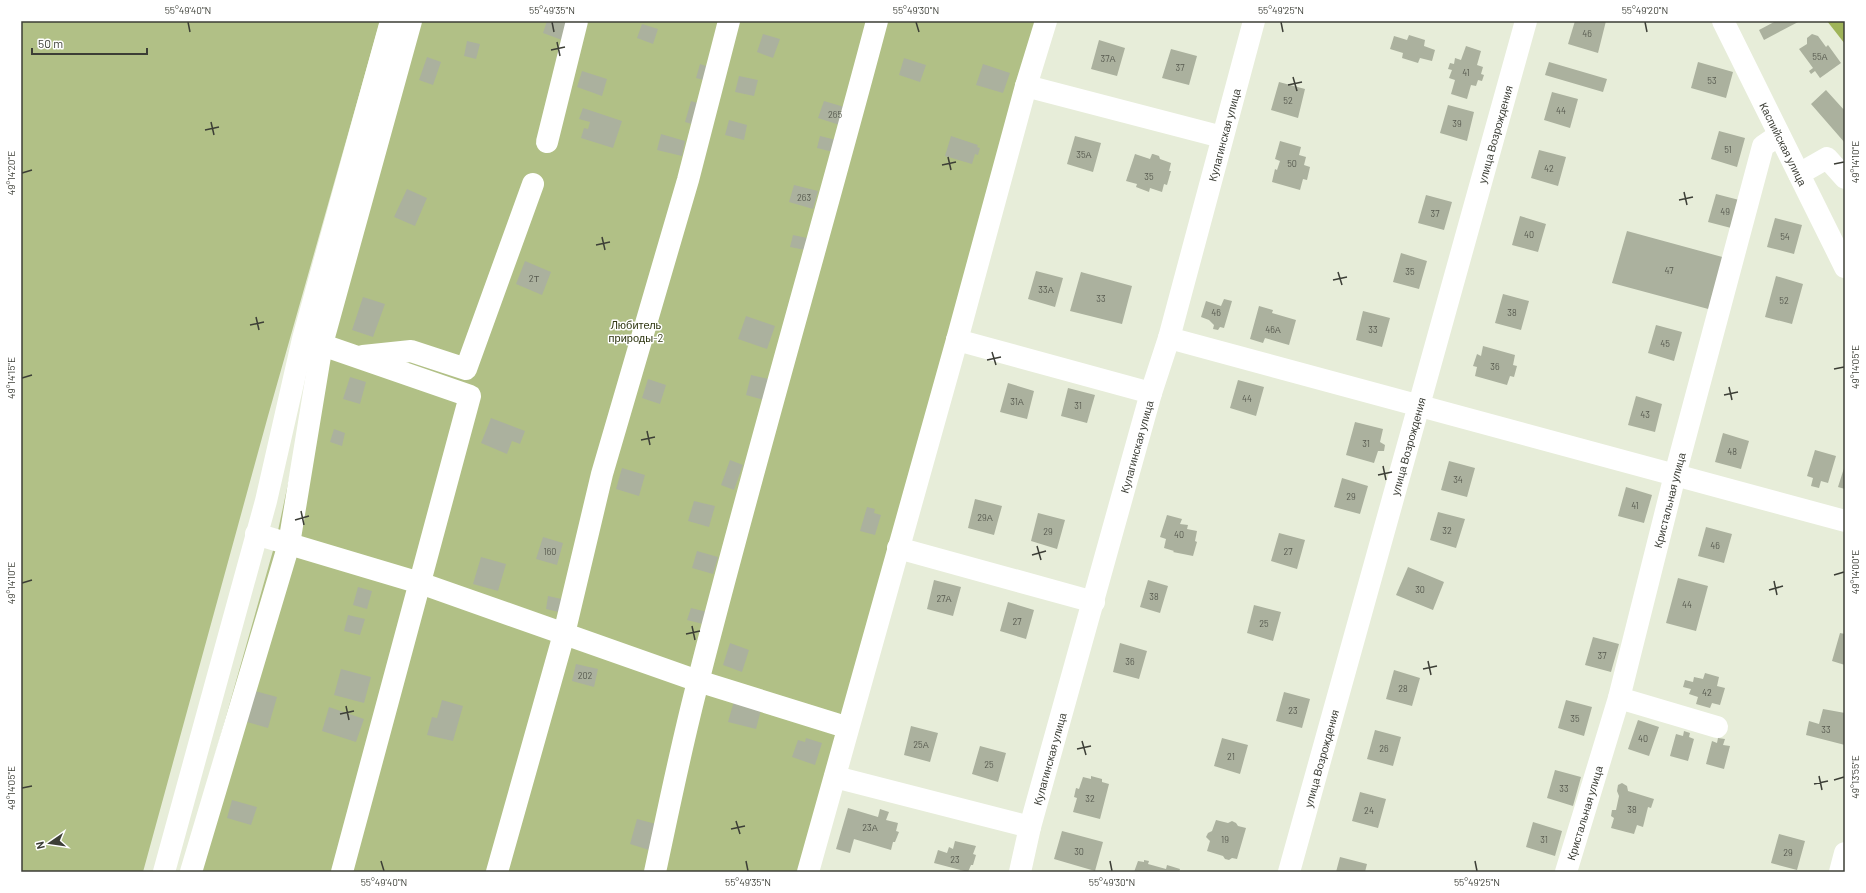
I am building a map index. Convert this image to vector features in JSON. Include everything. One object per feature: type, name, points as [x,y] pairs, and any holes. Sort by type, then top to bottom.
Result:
[{"type":"street","points":[[191,872],[289,544],[313,342],[390,21]]},
{"type":"street","points":[[164,872],[256,534],[411,21]]},
{"type":"street","points":[[547,142],[576,21]]},
{"type":"street","points":[[497,872],[564,634],[602,474],[688,180],[729,21]]},
{"type":"street","points":[[654,872],[698,680],[740,520],[833,188],[877,21]]},
{"type":"street","points":[[796,872],[1032,21]]},
{"type":"street","points":[[808,872],[957,340],[1026,86],[1046,21]]},
{"type":"street","name":"Кулагинская улица","points":[[1020,872],[1030,827],[1151,394],[1169,338],[1254,21]]},
{"type":"street","name":"улица Возрождения","points":[[1289,872],[1526,21]]},
{"type":"street","name":"Каспийская улица","points":[[1723,21],[1778,135],[1845,267]]},
{"type":"street","points":[[1026,86],[1222,137]]},
{"type":"street","name":"Кристальная улица","points":[[1566,872],[1619,698],[1675,475],[1763,146],[1778,135]]},
{"type":"street","points":[[1799,174],[1827,158],[1845,178]]},
{"type":"street","points":[[356,356],[411,351],[466,369],[533,184]]},
{"type":"street","points":[[1169,338],[1845,521]]},
{"type":"street","points":[[957,340],[1151,394]]},
{"type":"street","points":[[313,342],[470,396],[342,872]]},
{"type":"street","points":[[256,534],[420,583],[698,680],[836,724]]},
{"type":"street","points":[[898,548],[1094,602]]},
{"type":"street","points":[[1619,698],[1717,727]]},
{"type":"street","points":[[835,776],[1030,827]]},
{"type":"street","points":[[1840,872],[1845,853]]},
{"type":"green space","points":[[21,21],[380,21],[268,416],[143,872],[21,872]]},
{"type":"green space","name":"Любитель природы-2","points":[[406,21],[1038,21],[801,872],[182,872],[276,540],[318,343]]},
{"type":"green space","points":[[1827,21],[1845,21],[1845,44]]},
{"type":"building","points":[[547,21],[568,22],[562,40],[543,33]]},
{"type":"building","points":[[1575,21],[1606,21],[1598,53],[1568,44]]},
{"type":"building","points":[[1776,21],[1800,21],[1764,40],[1759,30]]},
{"type":"building","points":[[642,24],[658,29],[653,44],[637,38]]},
{"type":"building","points":[[763,34],[780,39],[773,58],[757,52]]},
{"type":"building","points":[[1812,34],[1818,36],[1826,47],[1828,45],[1841,63],[1820,78],[1815,71],[1811,74],[1809,71],[1813,68],[1799,49],[1807,44],[1807,38]]},
{"type":"building","points":[[1409,35],[1425,40],[1424,46],[1435,50],[1432,61],[1420,58],[1418,63],[1402,58],[1403,53],[1390,49],[1394,36],[1407,40]]},
{"type":"building","points":[[1099,40],[1125,48],[1117,76],[1091,69]]},
{"type":"building","points":[[467,41],[480,44],[476,59],[464,56]]},
{"type":"building","points":[[1466,46],[1481,51],[1477,65],[1483,67],[1481,74],[1484,75],[1482,81],[1478,80],[1476,86],[1471,85],[1467,99],[1451,94],[1455,80],[1449,78],[1452,70],[1448,69],[1450,63],[1454,64],[1455,58],[1461,60]]},
{"type":"building","points":[[1171,49],[1197,56],[1189,85],[1162,78]]},
{"type":"building","points":[[427,57],[441,62],[433,85],[419,80]]},
{"type":"building","points":[[904,58],[926,65],[920,82],[899,75]]},
{"type":"building","points":[[1549,62],[1607,79],[1603,92],[1545,75]]},
{"type":"building","points":[[1698,62],[1733,72],[1726,98],[1691,88]]},
{"type":"building","points":[[700,64],[715,69],[711,82],[696,78]]},
{"type":"building","points":[[983,64],[1010,73],[1003,93],[976,85]]},
{"type":"building","points":[[582,71],[607,79],[602,96],[577,87]]},
{"type":"building","points":[[739,76],[758,80],[754,96],[735,92]]},
{"type":"building","points":[[1279,82],[1305,89],[1298,118],[1271,110]]},
{"type":"building","points":[[1826,90],[1845,111],[1845,143],[1811,104]]},
{"type":"building","points":[[1552,92],[1578,99],[1570,128],[1544,120]]},
{"type":"building","points":[[691,101],[704,105],[698,126],[685,122]]},
{"type":"building","points":[[824,101],[851,109],[846,127],[818,118]]},
{"type":"building","points":[[1448,105],[1474,112],[1467,141],[1440,133]]},
{"type":"building","points":[[583,108],[622,121],[613,148],[581,138],[584,128],[588,129],[590,122],[579,119]]},
{"type":"building","points":[[729,120],[747,125],[744,140],[725,135]]},
{"type":"building","points":[[1719,131],[1745,138],[1737,167],[1711,159]]},
{"type":"building","points":[[661,134],[685,141],[682,156],[657,150]]},
{"type":"building","points":[[820,136],[840,141],[837,153],[817,148]]},
{"type":"building","points":[[951,136],[978,145],[977,147],[980,148],[978,155],[975,154],[972,164],[945,156]]},
{"type":"building","points":[[1075,136],[1101,143],[1093,172],[1067,164]]},
{"type":"building","points":[[1280,141],[1301,147],[1299,155],[1306,157],[1304,165],[1310,167],[1307,180],[1303,179],[1300,190],[1272,182],[1275,169],[1277,170],[1280,161],[1275,159]]},
{"type":"building","points":[[1539,150],[1566,157],[1558,186],[1531,178]]},
{"type":"building","points":[[1135,154],[1150,159],[1153,154],[1159,156],[1160,159],[1171,163],[1169,171],[1171,171],[1167,185],[1164,184],[1162,192],[1150,188],[1149,192],[1136,187],[1137,184],[1126,181]]},
{"type":"building","points":[[794,185],[818,191],[813,209],[789,202]]},
{"type":"building","points":[[407,189],[427,198],[415,226],[394,217]]},
{"type":"building","points":[[1716,194],[1743,201],[1735,229],[1708,222]]},
{"type":"building","points":[[1426,195],[1452,202],[1444,230],[1418,223]]},
{"type":"building","points":[[1520,216],[1546,224],[1538,252],[1512,245]]},
{"type":"building","points":[[1775,218],[1802,225],[1794,254],[1767,247]]},
{"type":"building","points":[[1627,231],[1726,258],[1712,310],[1612,283]]},
{"type":"building","points":[[793,235],[807,238],[805,250],[790,247]]},
{"type":"building","points":[[1401,253],[1427,261],[1419,289],[1393,282]]},
{"type":"building","points":[[525,261],[551,272],[542,295],[516,284]]},
{"type":"building","points":[[1036,271],[1063,278],[1055,307],[1028,299]]},
{"type":"building","points":[[1081,272],[1132,286],[1122,324],[1070,311]]},
{"type":"building","points":[[1776,276],[1803,284],[1792,324],[1765,317]]},
{"type":"building","points":[[1503,294],[1529,301],[1521,330],[1495,323]]},
{"type":"building","points":[[363,297],[385,304],[373,337],[352,330]]},
{"type":"building","points":[[1224,299],[1232,301],[1224,328],[1220,327],[1218,330],[1213,329],[1214,325],[1209,320],[1201,317],[1206,301],[1221,306]]},
{"type":"building","points":[[1259,306],[1273,310],[1272,313],[1296,320],[1289,345],[1265,338],[1263,343],[1250,339]]},
{"type":"building","points":[[1363,311],[1390,318],[1382,347],[1356,340]]},
{"type":"building","points":[[746,316],[775,326],[767,349],[738,339]]},
{"type":"building","points":[[1656,325],[1682,332],[1674,361],[1648,353]]},
{"type":"building","points":[[1483,346],[1515,355],[1513,365],[1517,366],[1514,377],[1510,376],[1507,385],[1475,376],[1477,367],[1473,366],[1477,354],[1481,356]]},
{"type":"building","points":[[751,375],[769,379],[764,400],[746,395]]},
{"type":"building","points":[[350,377],[366,382],[360,404],[343,399]]},
{"type":"building","points":[[648,379],[666,385],[660,404],[642,398]]},
{"type":"building","points":[[1238,380],[1264,387],[1256,416],[1230,408]]},
{"type":"building","points":[[1008,383],[1034,391],[1027,419],[1000,412]]},
{"type":"building","points":[[1068,388],[1095,395],[1087,423],[1061,416]]},
{"type":"building","points":[[1636,396],[1662,404],[1655,432],[1628,425]]},
{"type":"building","points":[[491,418],[525,431],[520,444],[512,441],[507,454],[481,443]]},
{"type":"building","points":[[1355,422],[1383,429],[1380,442],[1385,445],[1384,451],[1378,451],[1374,463],[1346,455]]},
{"type":"building","points":[[334,429],[345,433],[342,446],[330,442]]},
{"type":"building","points":[[1723,433],[1749,441],[1741,469],[1715,462]]},
{"type":"building","points":[[1815,450],[1836,456],[1828,483],[1821,481],[1819,488],[1811,486],[1813,478],[1807,476]]},
{"type":"building","points":[[730,460],[743,465],[734,490],[721,485]]},
{"type":"building","points":[[1449,461],[1475,468],[1467,497],[1441,490]]},
{"type":"building","points":[[1845,465],[1845,489],[1838,487]]},
{"type":"building","points":[[622,468],[645,475],[639,496],[616,489]]},
{"type":"building","points":[[1342,478],[1368,486],[1360,514],[1334,507]]},
{"type":"building","points":[[1626,487],[1652,495],[1644,523],[1618,516]]},
{"type":"building","points":[[975,499],[1002,506],[994,535],[968,528]]},
{"type":"building","points":[[694,501],[715,506],[709,527],[688,521]]},
{"type":"building","points":[[867,507],[875,509],[874,513],[881,515],[875,535],[860,531]]},
{"type":"building","points":[[1438,512],[1465,519],[1456,548],[1430,540]]},
{"type":"building","points":[[1038,513],[1065,520],[1057,549],[1031,541]]},
{"type":"building","points":[[1167,515],[1182,519],[1180,524],[1188,525],[1187,529],[1197,531],[1195,541],[1197,542],[1193,556],[1173,552],[1174,551],[1164,548],[1166,539],[1160,537]]},
{"type":"building","points":[[1706,527],[1732,534],[1724,563],[1698,556]]},
{"type":"building","points":[[1279,533],[1305,540],[1297,569],[1271,561]]},
{"type":"building","points":[[543,537],[563,543],[557,565],[536,559]]},
{"type":"building","points":[[697,551],[718,557],[713,574],[692,568]]},
{"type":"building","points":[[481,557],[506,564],[498,591],[473,584]]},
{"type":"building","points":[[1408,567],[1444,582],[1433,610],[1396,595]]},
{"type":"building","points":[[1678,578],[1708,586],[1696,631],[1666,623]]},
{"type":"building","points":[[934,580],[961,587],[953,616],[927,609]]},
{"type":"building","points":[[1148,580],[1168,586],[1160,613],[1140,607]]},
{"type":"building","points":[[358,587],[372,591],[367,609],[353,605]]},
{"type":"building","points":[[548,596],[566,600],[563,613],[546,609]]},
{"type":"building","points":[[1008,602],[1034,610],[1026,639],[1000,631]]},
{"type":"building","points":[[1254,605],[1281,612],[1273,641],[1247,633]]},
{"type":"building","points":[[691,608],[707,612],[703,624],[687,620]]},
{"type":"building","points":[[348,615],[365,619],[360,635],[344,631]]},
{"type":"building","points":[[1840,633],[1845,634],[1845,665],[1832,661]]},
{"type":"building","points":[[1593,637],[1619,644],[1611,672],[1585,665]]},
{"type":"building","points":[[730,643],[749,650],[742,672],[723,665]]},
{"type":"building","points":[[1120,643],[1147,651],[1139,679],[1113,672]]},
{"type":"building","points":[[576,664],[598,669],[594,687],[572,681]]},
{"type":"building","points":[[341,669],[371,677],[364,703],[334,695]]},
{"type":"building","points":[[1394,670],[1420,678],[1412,706],[1386,699]]},
{"type":"building","points":[[1705,673],[1719,677],[1717,686],[1725,688],[1720,705],[1712,703],[1710,708],[1696,704],[1698,697],[1689,694],[1691,689],[1683,687],[1685,680],[1693,682],[1694,677],[1703,679]]},
{"type":"building","points":[[255,691],[277,697],[268,728],[247,722]]},
{"type":"building","points":[[1284,692],[1310,699],[1302,728],[1276,721]]},
{"type":"building","points":[[442,700],[463,706],[453,741],[427,735],[432,717],[437,718]]},
{"type":"building","points":[[1566,700],[1592,707],[1584,736],[1558,728]]},
{"type":"building","points":[[734,701],[761,710],[756,729],[728,722]]},
{"type":"building","points":[[329,707],[364,719],[356,742],[322,731]]},
{"type":"building","points":[[1823,709],[1845,713],[1845,745],[1806,735],[1809,721],[1819,724]]},
{"type":"building","points":[[1638,720],[1659,727],[1649,756],[1628,749]]},
{"type":"building","points":[[911,726],[938,733],[930,762],[904,755]]},
{"type":"building","points":[[1375,730],[1401,737],[1393,766],[1367,759]]},
{"type":"building","points":[[1684,731],[1690,733],[1689,737],[1694,739],[1688,761],[1670,756],[1676,734],[1683,736]]},
{"type":"building","points":[[806,738],[822,743],[815,765],[792,757],[798,740],[805,742]]},
{"type":"building","points":[[1222,738],[1248,745],[1240,774],[1214,766]]},
{"type":"building","points":[[1718,738],[1725,739],[1723,745],[1730,746],[1724,769],[1706,764],[1712,741],[1717,743]]},
{"type":"building","points":[[980,746],[1006,753],[998,782],[972,774]]},
{"type":"building","points":[[1555,770],[1581,777],[1573,806],[1547,798]]},
{"type":"building","points":[[1091,776],[1102,779],[1102,782],[1109,784],[1100,819],[1073,812],[1077,798],[1074,797],[1076,788],[1079,789],[1083,777],[1091,779]]},
{"type":"building","points":[[1622,783],[1627,786],[1628,791],[1654,799],[1651,808],[1648,807],[1643,827],[1637,825],[1634,834],[1611,828],[1614,818],[1611,816],[1612,810],[1616,810],[1619,796],[1617,791],[1618,785]]},
{"type":"building","points":[[1360,792],[1386,799],[1378,828],[1352,821]]},
{"type":"building","points":[[232,800],[257,807],[251,825],[227,818]]},
{"type":"building","points":[[848,808],[878,817],[880,809],[889,812],[886,820],[898,823],[896,831],[899,832],[895,842],[893,842],[891,850],[854,839],[850,853],[836,849]]},
{"type":"building","points":[[637,819],[656,824],[649,850],[630,844]]},
{"type":"building","points":[[1216,820],[1228,823],[1232,821],[1238,826],[1246,828],[1237,859],[1225,859],[1223,856],[1207,851],[1210,841],[1206,837],[1208,833],[1212,831]]},
{"type":"building","points":[[1533,822],[1562,831],[1555,856],[1526,847]]},
{"type":"building","points":[[1062,831],[1103,842],[1095,871],[1054,859]]},
{"type":"building","points":[[1779,834],[1805,841],[1797,870],[1771,863]]},
{"type":"building","points":[[955,841],[976,846],[973,854],[976,855],[973,865],[971,865],[968,872],[934,863],[938,850],[947,853],[949,847],[953,849]]},
{"type":"building","points":[[1340,857],[1367,864],[1365,872],[1336,872]]},
{"type":"building","points":[[1144,860],[1149,861],[1148,864],[1166,869],[1167,865],[1180,869],[1179,872],[1134,872],[1138,861],[1144,862]]}]
